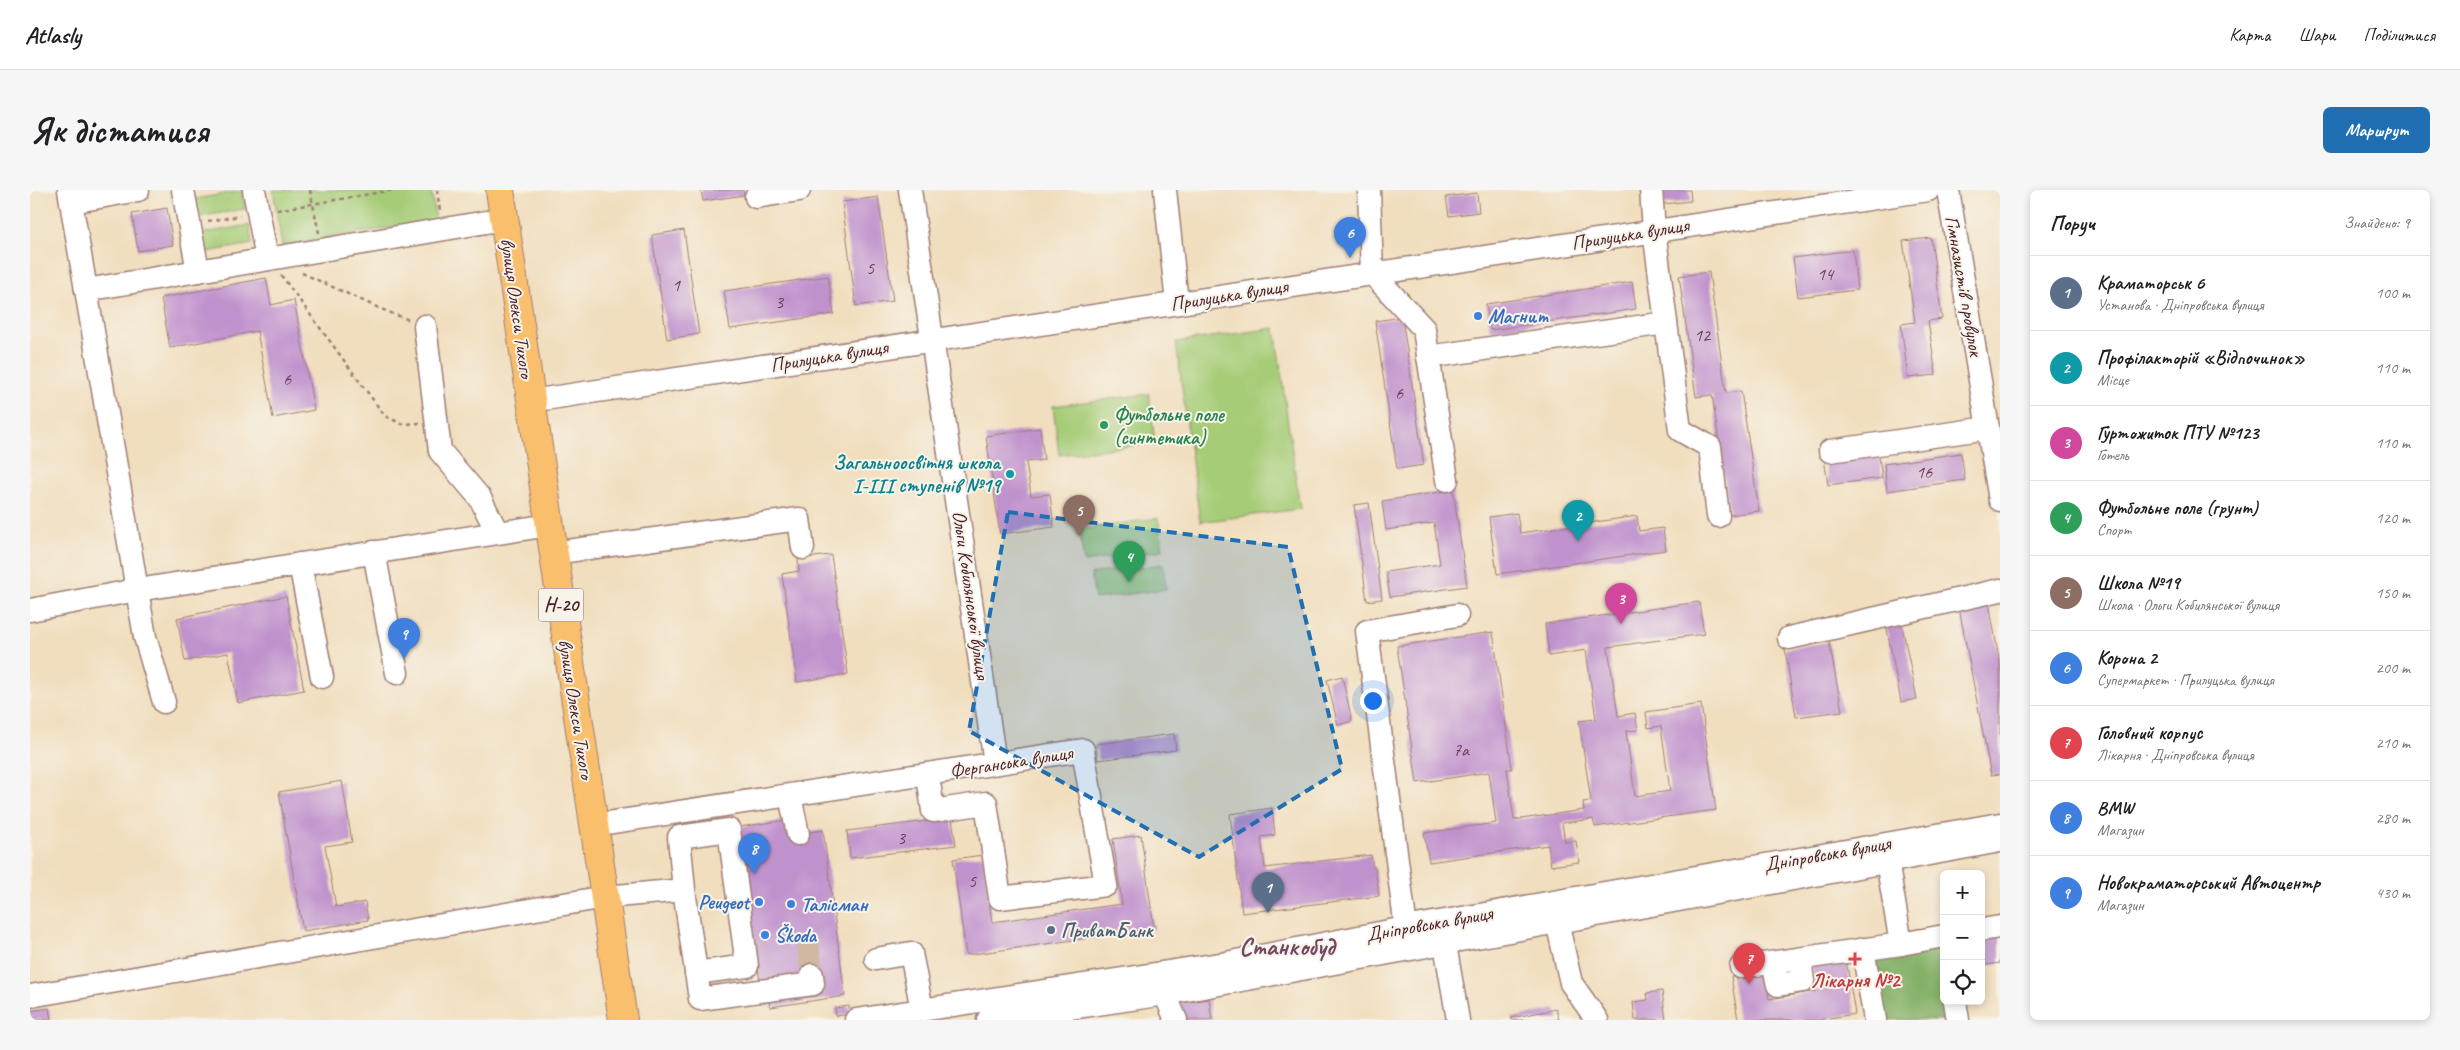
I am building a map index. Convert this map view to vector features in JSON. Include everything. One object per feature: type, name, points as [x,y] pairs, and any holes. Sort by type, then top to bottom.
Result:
[{"type":"main road","name":"вулиця Олекси Тихого","points":[[500,190],[548,525],[623,1020]]},
{"type":"street","points":[[138,190],[70,196],[145,637],[164,702]]},
{"type":"street","points":[[183,190],[198,271]]},
{"type":"street","points":[[254,190],[269,259]]},
{"type":"street","points":[[756,197],[799,190]]},
{"type":"street","name":"Ольги Кобилянської вулиця","points":[[910,190],[995,763]]},
{"type":"street","points":[[1165,190],[1176,303]]},
{"type":"street","points":[[1369,190],[1372,273],[1424,329],[1446,480]]},
{"type":"street","points":[[1651,190],[1654,230],[1680,430],[1710,447],[1718,516]]},
{"type":"street","name":"Прилуцька вулиця","points":[[531,401],[1928,190]]},
{"type":"street","name":"Гімназистів провулок","points":[[1948,190],[1991,392],[1988,428],[2000,500]]},
{"type":"street","points":[[86,290],[504,219]]},
{"type":"street","points":[[1428,357],[1666,323]]},
{"type":"street","points":[[425,326],[440,451],[480,498],[497,532]]},
{"type":"street","points":[[1830,451],[1988,428]]},
{"type":"street","points":[[553,553],[799,519],[803,548]]},
{"type":"street","points":[[30,610],[137,590],[548,525]]},
{"type":"street","points":[[374,552],[397,673]]},
{"type":"street","points":[[300,564],[322,677]]},
{"type":"street","points":[[1789,638],[2000,590]]},
{"type":"street","points":[[1407,939],[1367,631],[1456,615]]},
{"type":"street","name":"Ферганська вулиця","points":[[594,825],[1083,750],[1106,885],[1000,898],[986,803],[932,811],[928,775]]},
{"type":"street","points":[[790,796],[798,834]]},
{"type":"street","name":"Дніпровська вулиця","points":[[988,1020],[1163,983],[1226,963],[1407,939],[1885,853],[2000,824]]},
{"type":"street","points":[[696,973],[747,966],[729,830],[679,837],[684,890],[696,973],[700,998],[813,984],[812,975]]},
{"type":"street","name":"Дніпровська вулиця","points":[[1885,853],[2000,841]]},
{"type":"street","points":[[1885,853],[1901,944]]},
{"type":"street","points":[[30,996],[605,897],[684,890]]},
{"type":"street","points":[[1555,912],[1571,983],[1597,1020]]},
{"type":"street","points":[[1985,929],[2000,927]]},
{"type":"street","points":[[1443,932],[1458,1020]]},
{"type":"street","points":[[1741,967],[1940,937]]},
{"type":"street","points":[[1862,949],[1875,1020]]},
{"type":"street","points":[[876,959],[911,953],[911,1014]]},
{"type":"street","points":[[1163,983],[1176,1020]]},
{"type":"street","name":"Дніпровська вулиця","points":[[856,1020],[1163,983]]},
{"type":"street","points":[[1956,1005],[1958,1020]]},
{"type":"path","points":[[310,190],[323,249]]},
{"type":"path","points":[[189,224],[393,190]]},
{"type":"path","points":[[437,190],[444,228]]},
{"type":"path","points":[[269,259],[381,309],[425,326]]},
{"type":"path","points":[[269,259],[384,416],[402,424],[436,422]]},
{"type":"highlighted area","points":[[1008,512],[1288,547],[1342,769],[1199,857],[969,731]]},
{"type":"green space","points":[[273,190],[431,190],[436,220],[282,246]]},
{"type":"green space","points":[[242,191],[245,209],[198,217],[195,199]]},
{"type":"green space","points":[[249,225],[252,244],[202,253],[198,234]]},
{"type":"green space","points":[[1275,328],[1300,509],[1200,522],[1176,342]]},
{"type":"green space","name":"Футбольне поле (синтетика)","points":[[1149,394],[1155,443],[1059,455],[1053,406]]},
{"type":"green space","points":[[1158,518],[1163,550],[1084,562],[1079,530]]},
{"type":"green space","points":[[1163,564],[1166,589],[1095,599],[1091,574]]},
{"type":"green space","points":[[1938,949],[1940,960],[1940,1005],[1948,1005],[1950,1020],[1885,1020],[1874,960]]},
{"type":"building","points":[[701,190],[743,190],[744,195],[703,201]]},
{"type":"building","points":[[1661,190],[1690,190],[1691,201],[1663,204]]},
{"type":"building","points":[[1477,193],[1479,212],[1449,216],[1446,197]]},
{"type":"building","points":[[878,197],[893,301],[856,306],[842,202]]},
{"type":"building","points":[[167,208],[173,245],[138,251],[132,214]]},
{"type":"building","points":[[684,230],[699,334],[667,339],[652,235]]},
{"type":"building","points":[[1931,238],[1942,319],[1928,321],[1936,375],[1908,378],[1901,324],[1915,322],[1903,241]]},
{"type":"building","points":[[1853,250],[1857,290],[1798,297],[1793,258]]},
{"type":"building","points":[[1709,272],[1726,393],[1741,391],[1759,511],[1730,515],[1712,395],[1696,397],[1679,276]]},
{"type":"building","points":[[828,276],[834,314],[730,329],[724,291]]},
{"type":"building","points":[[266,278],[271,305],[294,300],[314,410],[273,418],[257,331],[170,348],[161,298]]},
{"type":"building","points":[[1632,282],[1636,309],[1490,330],[1486,304]]},
{"type":"building","points":[[1402,317],[1424,465],[1397,469],[1375,321]]},
{"type":"building","name":"Загальноосвітня школа І-ІІІ ступенів №19","points":[[1040,428],[1044,460],[1026,462],[1031,496],[1050,494],[1054,527],[1000,534],[986,436]]},
{"type":"building","points":[[1878,450],[1882,478],[1828,485],[1824,458]]},
{"type":"building","points":[[1961,453],[1965,480],[1887,491],[1884,464]]},
{"type":"building","points":[[1453,490],[1467,586],[1390,597],[1386,572],[1440,564],[1434,523],[1386,530],[1382,501]]},
{"type":"building","points":[[1369,503],[1382,599],[1367,601],[1354,505]]},
{"type":"building","points":[[1517,513],[1520,533],[1637,516],[1639,531],[1663,528],[1666,550],[1497,574],[1489,517]]},
{"type":"building","points":[[831,555],[848,674],[797,682],[782,574],[799,571],[798,559]]},
{"type":"building","points":[[286,596],[304,690],[238,703],[228,653],[185,661],[177,618]]},
{"type":"building","points":[[1699,602],[1704,634],[1608,647],[1618,716],[1635,713],[1638,730],[1626,731],[1635,796],[1670,791],[1661,726],[1648,728],[1646,712],[1701,704],[1716,810],[1595,827],[1593,819],[1562,823],[1565,842],[1576,841],[1579,862],[1551,866],[1548,845],[1429,862],[1424,833],[1496,823],[1489,772],[1417,783],[1397,646],[1493,632],[1512,769],[1507,769],[1514,820],[1584,810],[1583,802],[1591,801],[1579,721],[1596,719],[1586,650],[1549,656],[1545,624]]},
{"type":"building","points":[[1989,603],[2000,664],[2000,774],[1991,775],[1959,608]]},
{"type":"building","points":[[1901,621],[1917,699],[1901,702],[1886,624]]},
{"type":"building","points":[[1829,642],[1842,711],[1796,717],[1785,649]]},
{"type":"building","points":[[1342,676],[1352,721],[1338,725],[1327,680]]},
{"type":"building","points":[[1174,734],[1176,750],[1098,760],[1096,744]]},
{"type":"building","points":[[342,781],[352,842],[325,846],[336,907],[365,902],[368,920],[303,931],[279,792]]},
{"type":"building","points":[[1272,808],[1275,835],[1261,837],[1265,868],[1371,855],[1373,867],[1375,867],[1379,896],[1242,913],[1230,814]]},
{"type":"building","points":[[952,818],[956,845],[850,858],[847,831]]},
{"type":"building","name":"Талісман","points":[[787,820],[789,835],[823,830],[845,996],[770,1007],[769,1000],[822,993],[819,974],[760,982],[739,827]]},
{"type":"building","points":[[1141,835],[1154,929],[966,955],[953,859],[983,855],[992,922],[1122,904],[1113,839]]},
{"type":"building","points":[[2000,932],[2000,963],[1985,965],[1985,934]]},
{"type":"building","points":[[1846,959],[1855,1014],[1817,1020],[1738,1020],[1731,976],[1765,971],[1769,999],[1816,991],[1812,964]]},
{"type":"building","points":[[1662,991],[1666,1020],[1635,1020],[1633,1002],[1648,1000],[1647,993]]},
{"type":"building","points":[[1209,999],[1212,1020],[1183,1020],[1181,1003]]},
{"type":"building","points":[[849,1006],[850,1014],[836,1016],[835,1008]]},
{"type":"building","points":[[49,1008],[51,1020],[30,1020],[30,1011]]},
{"type":"building","points":[[1556,1009],[1559,1020],[1512,1020],[1511,1018]]},
{"type":"tunnel","points":[[808,944],[812,975]]},
{"type":"place","name":"Корона 2","points":[[1350,258]]},
{"type":"place","name":"Магнит","points":[[1478,316]]},
{"type":"place","name":"Футбольне поле (синтетика)","points":[[1104,425]]},
{"type":"place","name":"Загальноосвітня школа І-ІІІ ступенів №19","points":[[1010,474]]},
{"type":"place","name":"Школа №19","points":[[1079,536]]},
{"type":"place","name":"Профілакторій «Відпочинок»","points":[[1578,541]]},
{"type":"place","name":"Футбольне поле (грунт)","points":[[1129,582]]},
{"type":"place","name":"Гуртожиток ПТУ №123","points":[[1621,624]]},
{"type":"place","name":"Новокраматорський Автоцентр","points":[[404,659]]},
{"type":"place","name":"BMW","points":[[754,874]]},
{"type":"place","name":"Peugeot","points":[[759,902]]},
{"type":"place","name":"Талісман","points":[[791,904]]},
{"type":"place","name":"Краматорськ 6","points":[[1268,913]]},
{"type":"place","name":"ПриватБанк","points":[[1051,930]]},
{"type":"place","name":"Škoda","points":[[765,935]]},
{"type":"place","name":"Лікарня №2","points":[[1855,959]]},
{"type":"place","name":"Головний корпус","points":[[1749,984]]},
{"type":"district","name":"Станкобуд","points":[[1287,947]]}]
